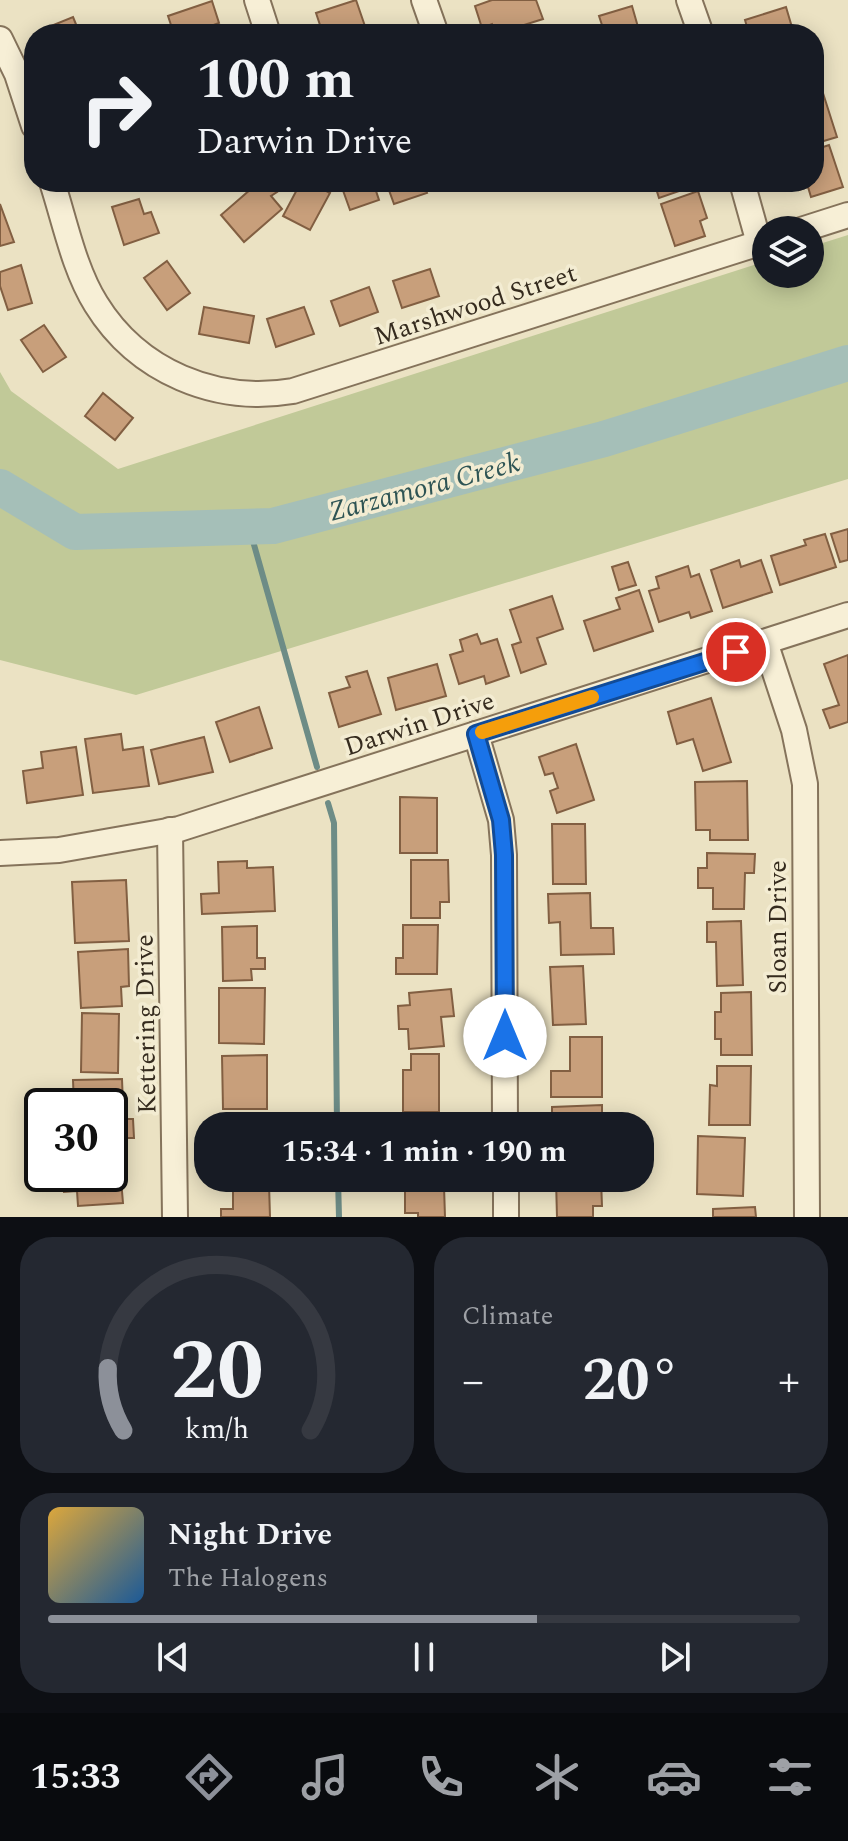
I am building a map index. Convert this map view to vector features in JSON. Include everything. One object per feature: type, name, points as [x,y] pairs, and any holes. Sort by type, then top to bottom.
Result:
[{"type":"street","points":[[257,0],[265,24]]},
{"type":"street","points":[[424,0],[432,24]]},
{"type":"street","points":[[689,0],[697,24]]},
{"type":"street","points":[[0,39],[24,95]]},
{"type":"street","name":"Marshwood Street","points":[[55,192],[85,282],[96,304],[132,346],[155,366],[199,385],[235,394],[293,391],[752,245]]},
{"type":"street","points":[[744,192],[752,217]]},
{"type":"street","points":[[824,223],[848,215]]},
{"type":"street","name":"Darwin Drive","points":[[0,853],[59,850],[170,830],[848,615]]},
{"type":"street","name":"Sloan Drive","points":[[765,642],[794,730],[805,784],[807,1217]]},
{"type":"street","points":[[476,734],[501,820],[503,843],[505,1112]]},
{"type":"street","name":"Kettering Drive","points":[[170,830],[175,1217]]},
{"type":"street","points":[[506,1192],[506,1217]]},
{"type":"green space","points":[[848,235],[848,479],[136,695],[0,660],[0,372],[11,391],[118,469],[752,265],[752,288],[824,288],[824,243]]},
{"type":"building","points":[[356,0],[364,24],[320,24],[316,13]]},
{"type":"building","points":[[492,0],[536,0],[543,19],[527,24],[481,24],[475,6]]},
{"type":"building","points":[[212,1],[219,23],[171,24],[168,16]]},
{"type":"building","points":[[632,6],[637,24],[602,24],[599,16]]},
{"type":"building","points":[[786,7],[791,24],[746,24],[745,20]]},
{"type":"building","points":[[73,17],[76,24],[56,24]]},
{"type":"building","points":[[824,96],[837,137],[824,141]]},
{"type":"building","points":[[829,145],[843,187],[811,197],[810,192],[824,192],[824,147]]},
{"type":"building","points":[[247,192],[277,192],[271,196],[282,209],[244,242],[221,215]]},
{"type":"building","points":[[296,192],[330,193],[310,230],[283,216]]},
{"type":"building","points":[[344,192],[376,192],[379,200],[350,210]]},
{"type":"building","points":[[390,192],[427,193],[394,204]]},
{"type":"building","points":[[657,192],[676,192],[659,198]]},
{"type":"building","points":[[698,192],[707,218],[700,221],[705,236],[675,246],[661,204]]},
{"type":"building","points":[[139,199],[144,214],[151,212],[159,233],[124,245],[112,207]]},
{"type":"building","points":[[0,204],[14,242],[0,246]]},
{"type":"building","points":[[167,261],[190,293],[167,310],[144,278]]},
{"type":"building","points":[[21,265],[32,303],[8,310],[0,286],[0,272]]},
{"type":"building","points":[[430,269],[439,296],[402,308],[393,281]]},
{"type":"building","points":[[369,287],[378,312],[340,326],[331,301]]},
{"type":"building","points":[[204,307],[254,316],[249,343],[199,334]]},
{"type":"building","points":[[304,307],[314,334],[276,347],[267,319]]},
{"type":"building","points":[[44,325],[66,357],[43,372],[21,340]]},
{"type":"building","points":[[103,393],[133,418],[115,440],[85,416]]},
{"type":"building","points":[[848,529],[848,560],[840,562],[831,534]]},
{"type":"building","points":[[825,534],[836,567],[780,585],[771,556],[806,545],[804,540]]},
{"type":"building","points":[[739,560],[741,567],[761,560],[772,592],[723,608],[711,570]]},
{"type":"building","points":[[628,562],[636,585],[619,590],[612,567]]},
{"type":"building","points":[[688,566],[691,577],[699,574],[712,611],[691,618],[689,612],[659,622],[649,591],[659,588],[656,577]]},
{"type":"building","points":[[639,590],[653,631],[594,651],[584,621],[620,609],[616,598]]},
{"type":"building","points":[[552,596],[563,629],[537,638],[546,664],[521,673],[512,645],[521,642],[510,610]]},
{"type":"building","points":[[477,634],[481,644],[497,639],[509,676],[486,684],[484,676],[459,684],[450,655],[463,651],[460,640]]},
{"type":"building","points":[[848,655],[848,722],[830,728],[823,710],[839,705],[824,664]]},
{"type":"building","points":[[437,664],[446,696],[396,710],[388,678]]},
{"type":"building","points":[[367,671],[381,714],[339,727],[329,693],[350,687],[346,677]]},
{"type":"building","points":[[711,698],[731,762],[703,771],[693,739],[677,744],[668,712]]},
{"type":"building","points":[[259,707],[272,748],[230,762],[216,722]]},
{"type":"building","points":[[121,734],[123,750],[143,747],[149,786],[93,793],[85,739]]},
{"type":"building","points":[[204,737],[213,772],[159,784],[151,750]]},
{"type":"building","points":[[576,744],[594,800],[557,813],[550,791],[558,788],[553,773],[545,775],[539,757]]},
{"type":"building","points":[[76,747],[83,795],[27,803],[23,771],[43,768],[41,752]]},
{"type":"building","points":[[747,781],[748,840],[710,840],[710,830],[696,830],[695,782]]},
{"type":"building","points":[[400,797],[437,798],[437,853],[400,853]]},
{"type":"building","points":[[552,824],[585,824],[586,884],[553,884]]},
{"type":"building","points":[[707,853],[755,854],[754,873],[745,873],[744,909],[713,909],[713,888],[698,888],[698,868],[707,868]]},
{"type":"building","points":[[411,860],[448,860],[449,902],[440,902],[440,918],[411,918]]},
{"type":"building","points":[[247,861],[247,868],[273,867],[275,911],[202,914],[201,894],[219,893],[218,862]]},
{"type":"building","points":[[126,880],[129,941],[75,943],[72,882]]},
{"type":"building","points":[[590,893],[591,928],[613,928],[614,954],[561,955],[560,922],[549,923],[548,894]]},
{"type":"building","points":[[741,921],[743,985],[717,986],[716,942],[707,942],[707,922]]},
{"type":"building","points":[[403,925],[438,925],[437,974],[396,974],[396,958],[403,958]]},
{"type":"building","points":[[257,926],[257,958],[265,958],[265,969],[251,969],[252,980],[223,981],[222,927]]},
{"type":"building","points":[[128,949],[129,986],[121,987],[122,1006],[81,1008],[78,952]]},
{"type":"building","points":[[583,966],[586,1024],[553,1025],[550,967]]},
{"type":"building","points":[[219,988],[265,988],[264,1044],[219,1043]]},
{"type":"building","points":[[451,989],[454,1016],[441,1017],[444,1046],[409,1049],[408,1029],[399,1029],[398,1006],[410,1005],[409,993]]},
{"type":"building","points":[[751,992],[752,1055],[721,1055],[721,1039],[715,1039],[715,1012],[721,1012],[721,993]]},
{"type":"building","points":[[82,1013],[119,1014],[118,1073],[81,1072]]},
{"type":"building","points":[[570,1037],[602,1037],[602,1097],[551,1097],[551,1071],[570,1071]]},
{"type":"building","points":[[411,1054],[439,1054],[439,1112],[403,1112],[403,1070],[411,1070]]},
{"type":"building","points":[[267,1055],[267,1109],[223,1109],[222,1056]]},
{"type":"building","points":[[717,1066],[751,1066],[750,1125],[709,1125],[710,1085],[717,1086]]},
{"type":"building","points":[[122,1079],[122,1088],[73,1088],[73,1080]]},
{"type":"building","points":[[602,1105],[602,1112],[552,1112],[552,1107]]},
{"type":"building","points":[[128,1119],[133,1119],[134,1138],[128,1138]]},
{"type":"building","points":[[698,1136],[745,1138],[743,1196],[697,1194]]},
{"type":"building","points":[[77,1192],[122,1192],[123,1203],[78,1206]]},
{"type":"building","points":[[233,1192],[269,1192],[270,1217],[221,1217],[221,1209],[233,1209]]},
{"type":"building","points":[[405,1192],[444,1192],[445,1217],[418,1217],[418,1213],[405,1213]]},
{"type":"building","points":[[556,1192],[601,1192],[602,1206],[593,1206],[593,1217],[557,1217]]},
{"type":"building","points":[[755,1207],[756,1217],[713,1217],[713,1209]]},
{"type":"waterway","name":"Zarzamora Creek","points":[[0,487],[75,532],[273,526],[604,439],[848,363]]},
{"type":"waterway","points":[[249,527],[317,767]]},
{"type":"waterway","points":[[328,803],[334,823],[337,1112]]},
{"type":"waterway","points":[[338,1192],[339,1217]]},
{"type":"slow traffic","points":[[482,732],[592,697]]},
{"type":"route","points":[[505,1036],[501,820],[476,734],[736,652]]}]
